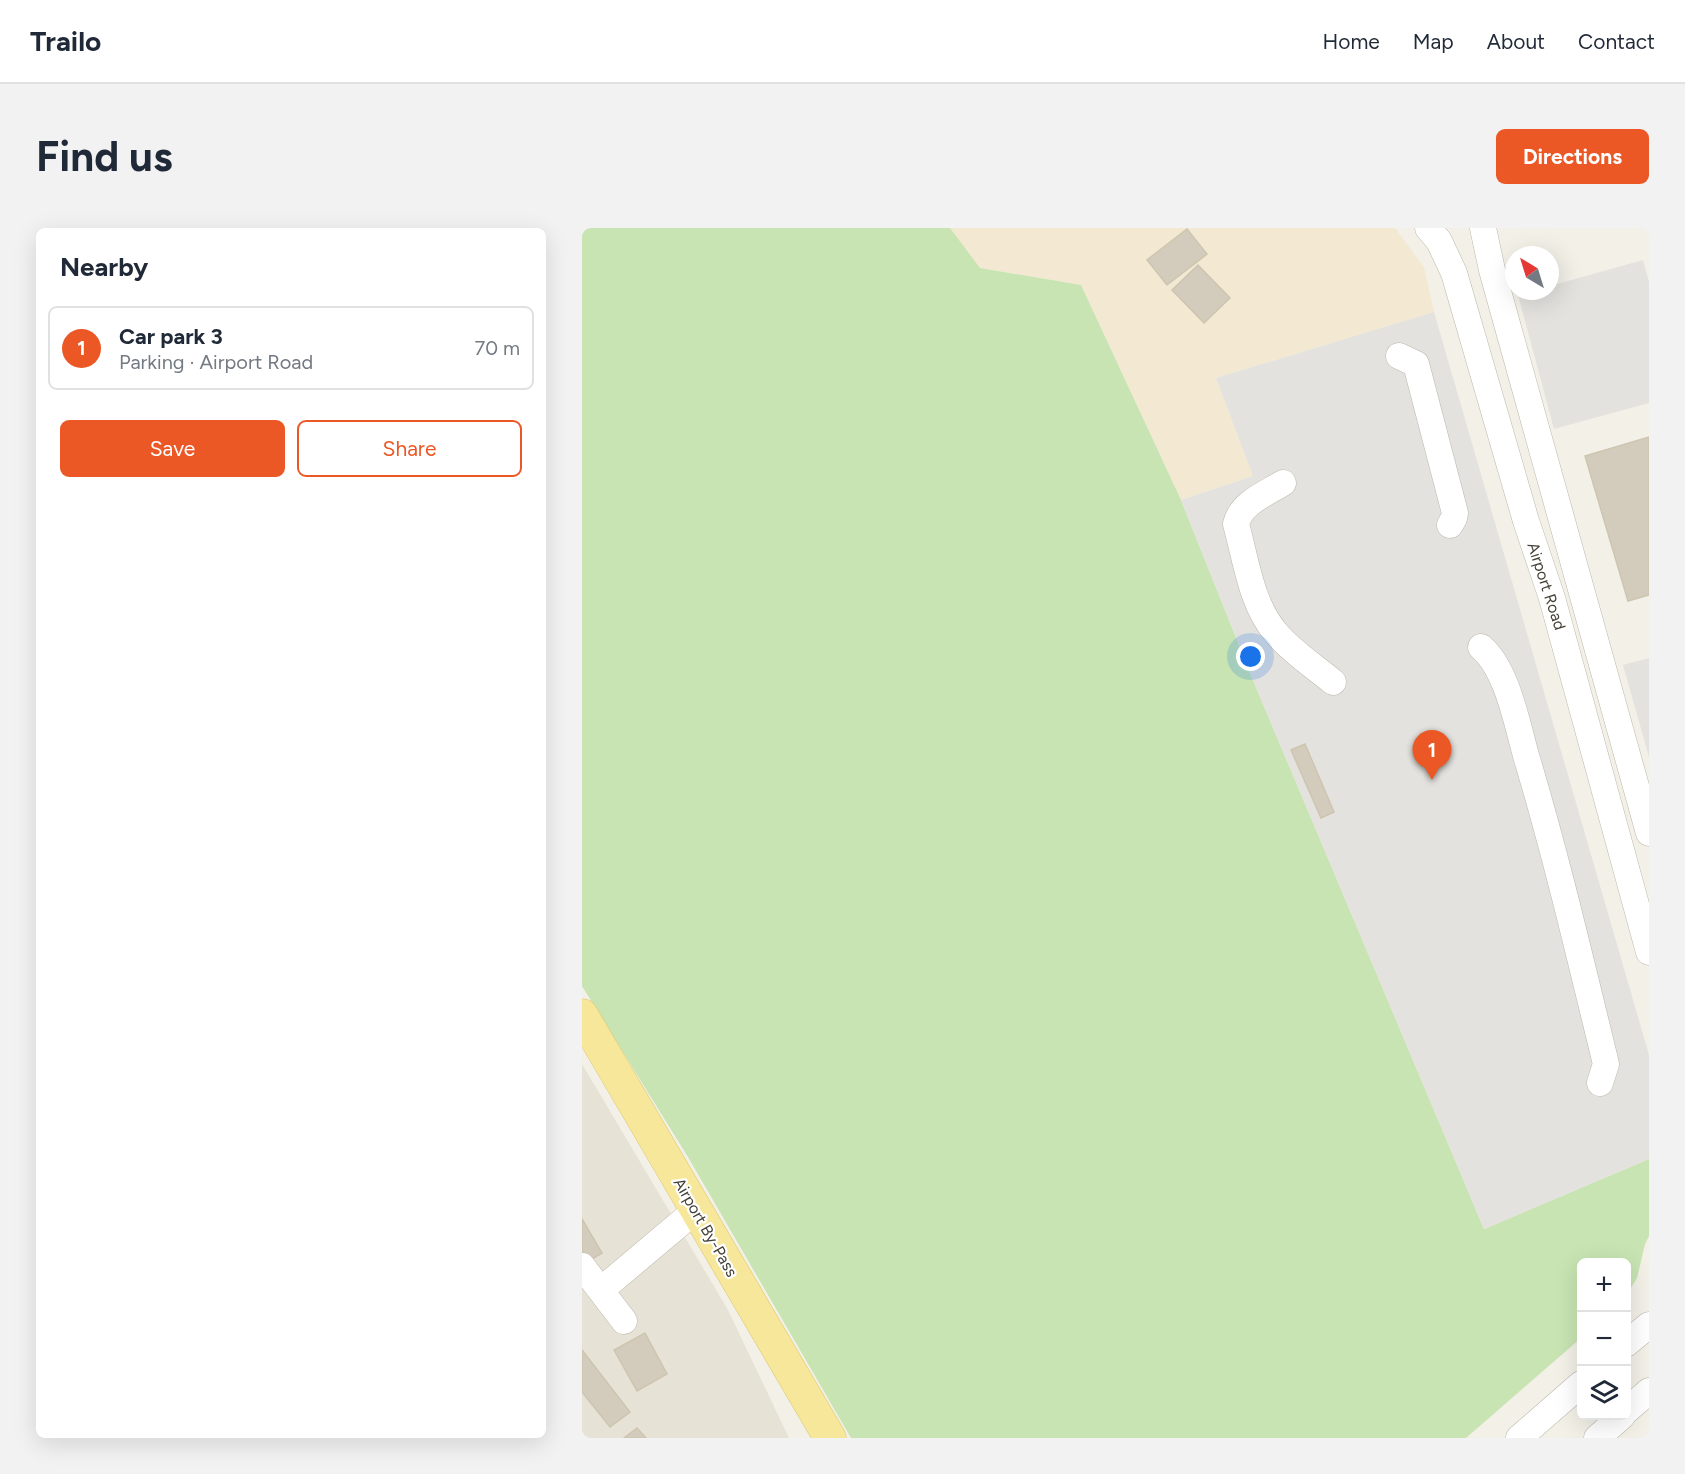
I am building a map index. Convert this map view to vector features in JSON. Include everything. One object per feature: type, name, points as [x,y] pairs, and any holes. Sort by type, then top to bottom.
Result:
[{"type":"main road","name":"Airport By-Pass","points":[[582,1015],[830,1438]]},
{"type":"street","name":"Airport Road","points":[[1428,228],[1438,241],[1454,273],[1526,521],[1552,598],[1649,951]]},
{"type":"street","name":"Airport Road","points":[[1483,228],[1502,306],[1649,833]]},
{"type":"street","points":[[1399,356],[1416,364],[1455,513],[1450,525]]},
{"type":"street","points":[[1283,483],[1245,506],[1238,515],[1236,524],[1257,603],[1266,620],[1277,635],[1333,682]]},
{"type":"street","points":[[1481,646],[1496,664],[1509,698],[1547,825],[1606,1064],[1600,1083]]},
{"type":"street","points":[[601,1290],[696,1210]]},
{"type":"street","points":[[582,1266],[624,1321]]},
{"type":"street","points":[[1631,1340],[1649,1325]]},
{"type":"street","points":[[1519,1438],[1577,1387]]},
{"type":"street","points":[[1631,1407],[1649,1391]]},
{"type":"street","points":[[1597,1438],[1617,1420]]},
{"type":"shaded area","points":[[950,228],[1395,228],[1424,267],[1434,312],[1216,378],[1253,476],[1181,500],[1081,285],[979,268]]},
{"type":"shaded area","points":[[1643,260],[1649,282],[1649,403],[1554,429],[1519,300],[1559,300],[1559,283]]},
{"type":"shaded area","points":[[1434,312],[1649,1055],[1649,1159],[1484,1229],[1255,685],[1181,500],[1253,476],[1216,378]]},
{"type":"shaded area","points":[[1649,658],[1649,757],[1623,665]]},
{"type":"shaded area","points":[[582,1064],[728,1310],[789,1438],[582,1438]]},
{"type":"green space","points":[[582,228],[950,228],[980,268],[1081,285],[1181,500],[1255,685],[1484,1229],[1649,1159],[1649,1236],[1637,1278],[1631,1288],[1631,1258],[1577,1258],[1577,1341],[1466,1438],[851,1438],[688,1157],[582,986]]},
{"type":"building","points":[[1187,229],[1207,254],[1167,285],[1147,260]]},
{"type":"building","points":[[1198,265],[1230,298],[1204,323],[1172,290]]},
{"type":"building","points":[[1649,437],[1649,595],[1628,601],[1585,456]]},
{"type":"building","points":[[1305,744],[1334,812],[1321,818],[1291,750]]},
{"type":"building","points":[[582,1219],[602,1253],[586,1263],[582,1256]]},
{"type":"building","points":[[645,1333],[667,1374],[637,1391],[614,1350]]},
{"type":"building","points":[[582,1350],[630,1412],[610,1427],[582,1392]]},
{"type":"building","points":[[637,1428],[646,1438],[624,1438]]},
{"type":"place","name":"Car park 3","points":[[1432,780]]}]
